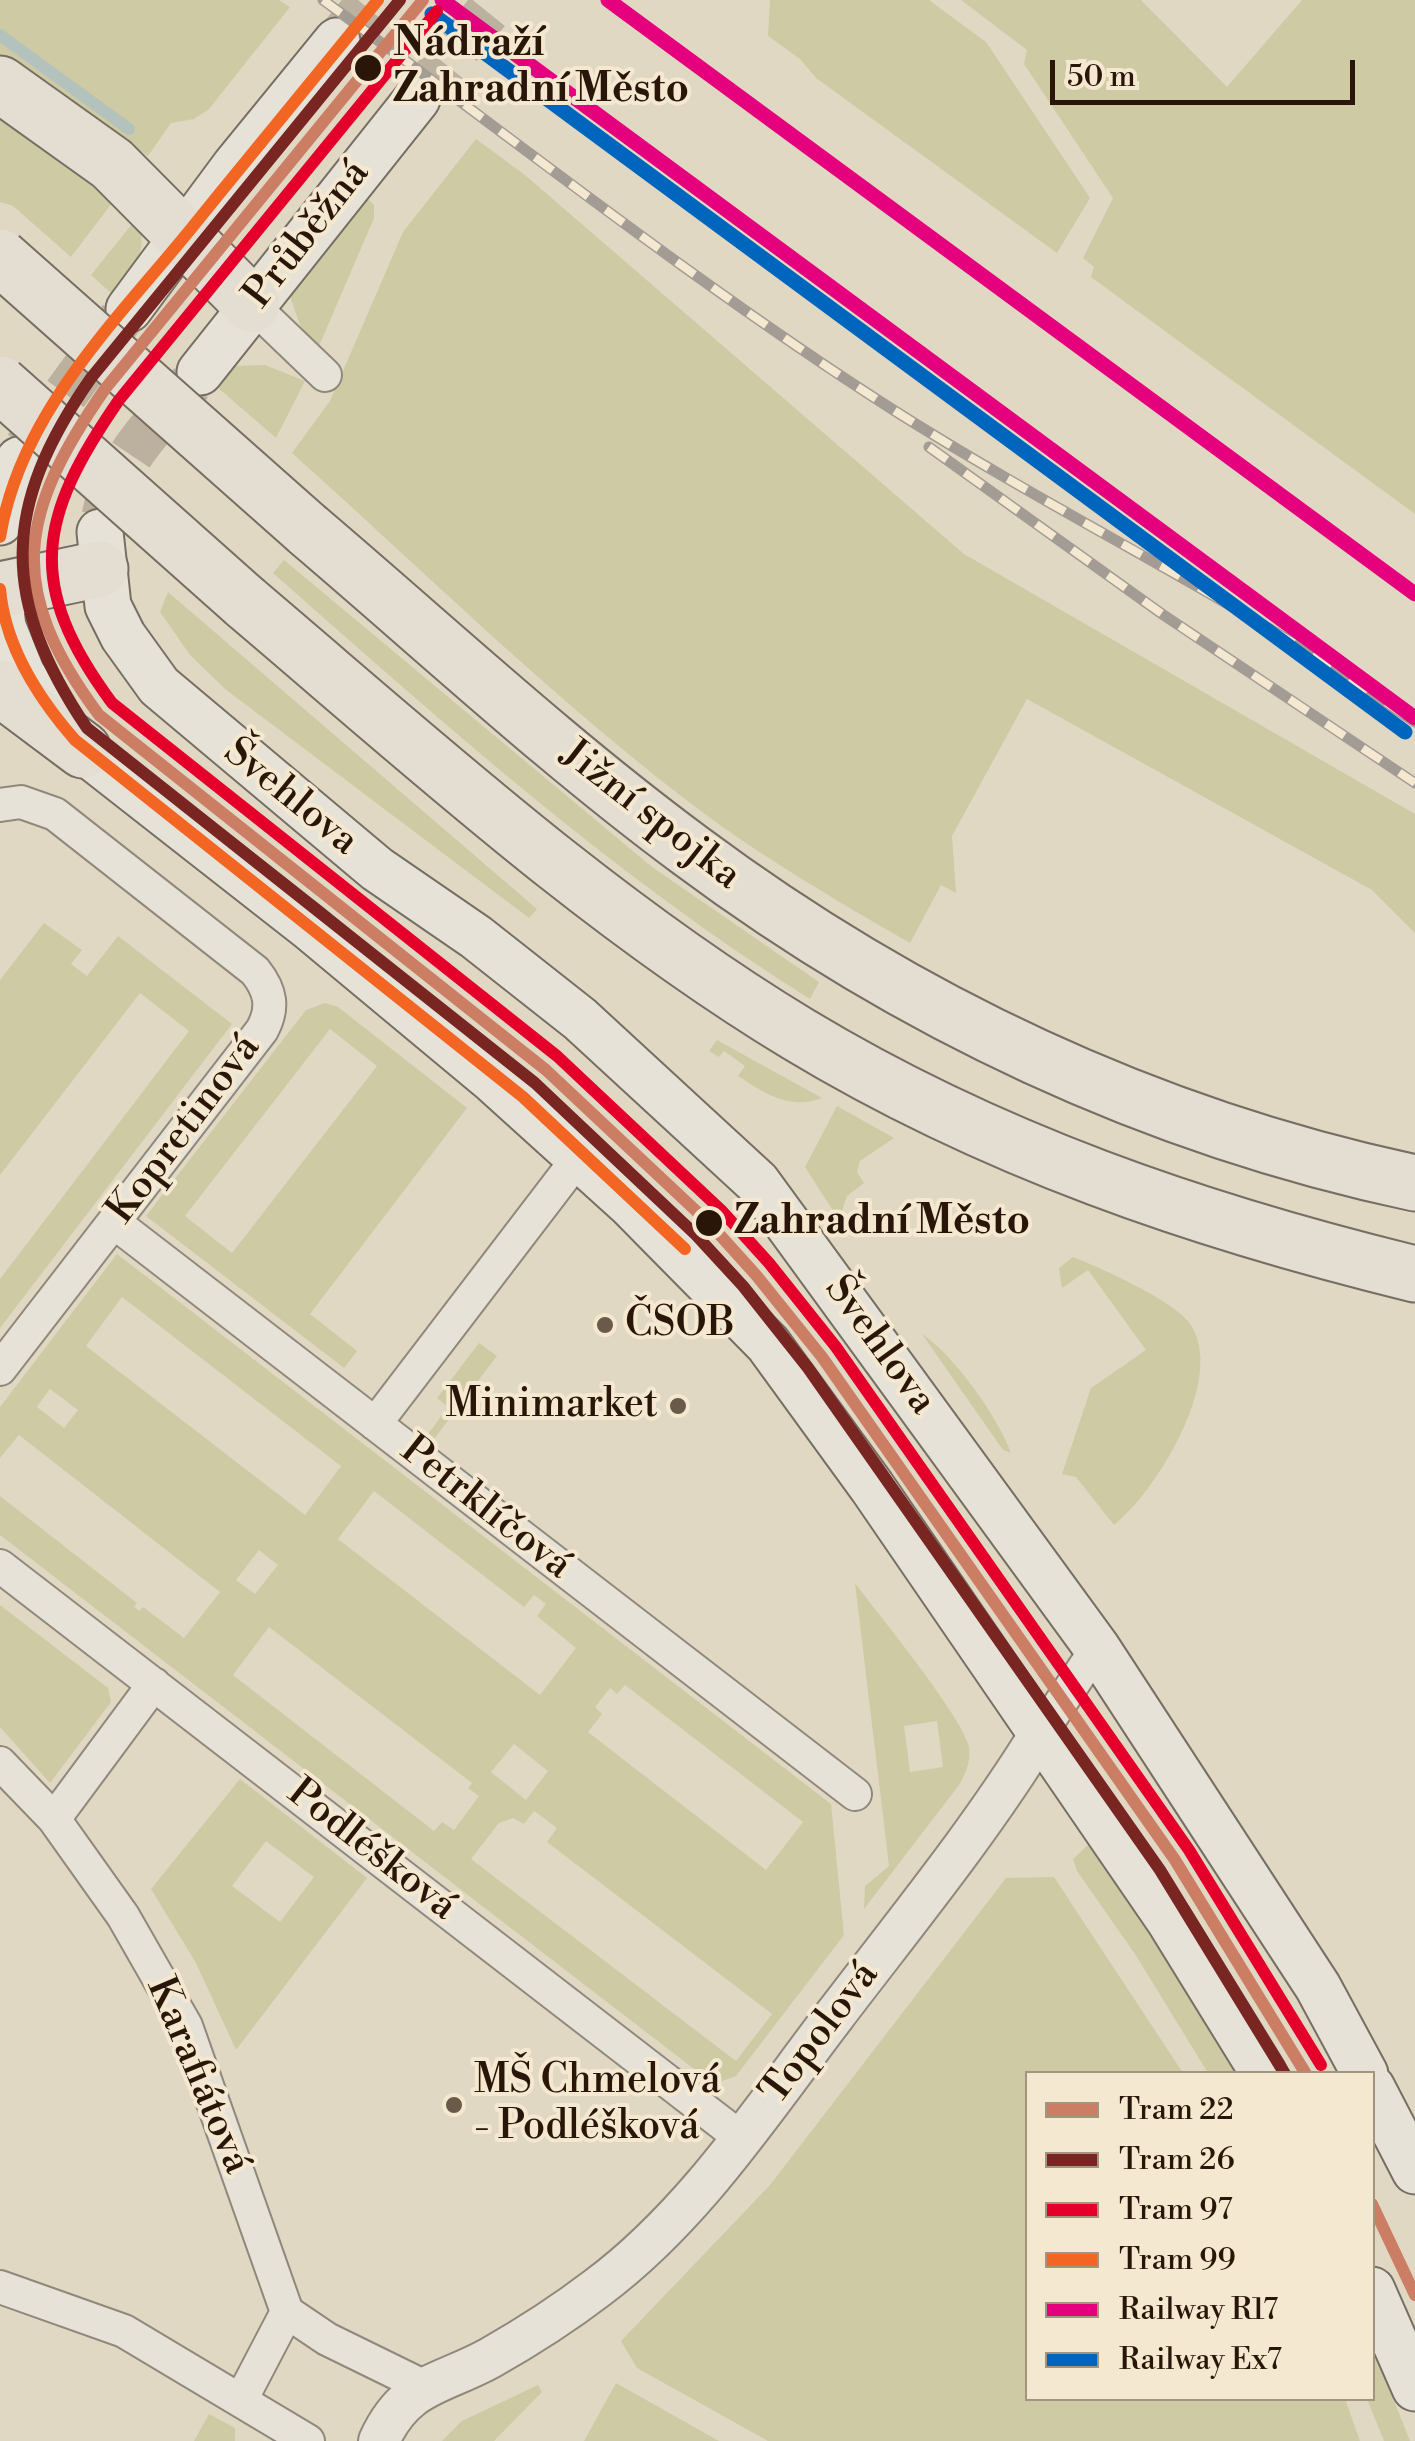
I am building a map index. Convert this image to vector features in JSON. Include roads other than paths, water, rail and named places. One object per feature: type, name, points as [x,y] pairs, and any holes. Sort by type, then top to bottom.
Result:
[{"type":"highway","points":[[0,84],[112,164],[252,305]]},
{"type":"highway","name":"Jižní spojka","points":[[0,257],[308,530],[607,786],[691,852],[846,958],[984,1034],[1136,1100],[1290,1151],[1415,1183]]},
{"type":"highway","points":[[0,384],[245,602],[637,926],[799,1035],[916,1100],[1098,1180],[1226,1224],[1415,1274]]},
{"type":"highway","points":[[0,590],[100,551]]},
{"type":"highway","points":[[0,688],[83,750]]},
{"type":"main road","points":[[128,309],[337,41]]},
{"type":"main road","name":"Průběžná","points":[[200,372],[417,99]]},
{"type":"main road","points":[[0,522],[19,460]]},
{"type":"main road","name":"Švehlova","points":[[100,551],[108,606],[123,636],[142,666],[182,710],[377,869],[476,937],[580,1019],[756,1182],[1097,1648],[1318,1987],[1363,2071]]},
{"type":"main road","points":[[0,603],[2,627],[22,674],[48,714],[83,750],[309,927],[580,1157],[792,1373],[1169,1920],[1262,2071]]},
{"type":"main road","points":[[1375,2094],[1415,2171]]},
{"type":"main road","points":[[1375,2297],[1415,2388]]},
{"type":"street","points":[[252,305],[325,376]]},
{"type":"street","name":"Kopretinová","points":[[0,1369],[262,1030],[271,1009],[268,991],[244,962],[69,826],[39,806],[11,804]]},
{"type":"street","points":[[375,1424],[580,1157]]},
{"type":"street","name":"Petrklíčová","points":[[115,1223],[855,1794]]},
{"type":"street","name":"Podléšková","points":[[0,1566],[741,2138]]},
{"type":"street","points":[[1040,1734],[1097,1648]]},
{"type":"street","points":[[54,1819],[154,1684]]},
{"type":"street","name":"Topolová","points":[[379,2441],[398,2408],[424,2386],[486,2360],[603,2284],[684,2208],[990,1811],[1040,1734]]},
{"type":"street","name":"Karafiátová","points":[[0,1764],[54,1819],[123,1916],[186,2026],[287,2312]]},
{"type":"street","points":[[0,2287],[124,2331],[308,2441]]},
{"type":"street","points":[[242,2400],[287,2312],[344,2348],[424,2386]]},
{"type":"waterway","points":[[0,35],[129,129]]},
{"type":"tunnel","points":[[337,41],[371,0]]},
{"type":"tunnel","points":[[417,99],[497,0]]},
{"type":"tunnel","points":[[26,448],[121,318]]},
{"type":"tunnel","points":[[104,516],[109,496],[127,461],[191,383]]},
{"type":"railway","points":[[323,0],[677,262],[821,363],[960,451],[1288,640],[1415,722]]},
{"type":"railway","points":[[929,447],[1162,614],[1415,783]]},
{"type":"tram line","name":"99","points":[[0,537],[27,450],[74,372],[378,0]]},
{"type":"tram line","name":"26","points":[[400,0],[91,378],[61,425],[40,469],[27,511],[23,553],[26,595],[38,637],[87,728],[535,1083],[696,1235],[743,1286],[808,1368],[1160,1870],[1283,2071]]},
{"type":"tram line","name":"22","points":[[423,0],[105,389],[76,434],[54,475],[40,514],[34,552],[37,589],[48,628],[69,670],[99,715],[546,1070],[709,1223],[756,1275],[822,1357],[1175,1860],[1304,2071]]},
{"type":"tram line","name":"97","points":[[437,11],[119,400],[92,442],[71,480],[58,516],[52,551],[54,586],[65,622],[84,661],[112,703],[557,1056],[721,1210],[769,1263],[836,1347],[1189,1850],[1321,2065]]},
{"type":"tram line","name":"99","points":[[0,589],[16,651],[49,707],[75,740],[523,1097],[685,1249]]},
{"type":"tram line","name":"22","points":[[1375,2210],[1415,2295]]},
{"type":"rail line","name":"R17","points":[[442,0],[1415,718]]},
{"type":"rail line","name":"R17","points":[[608,0],[1415,594]]},
{"type":"rail line","name":"Ex7","points":[[432,14],[1405,732]]},
{"type":"place","name":"Nádraží Zahradní Město","points":[[368,68]]},
{"type":"place","name":"Zahradní Město","points":[[709,1223]]},
{"type":"place","name":"ČSOB","points":[[605,1325]]},
{"type":"place","name":"Minimarket","points":[[678,1406]]},
{"type":"place","name":"MŠ Chmelová - Podléšková","points":[[454,2105]]}]
